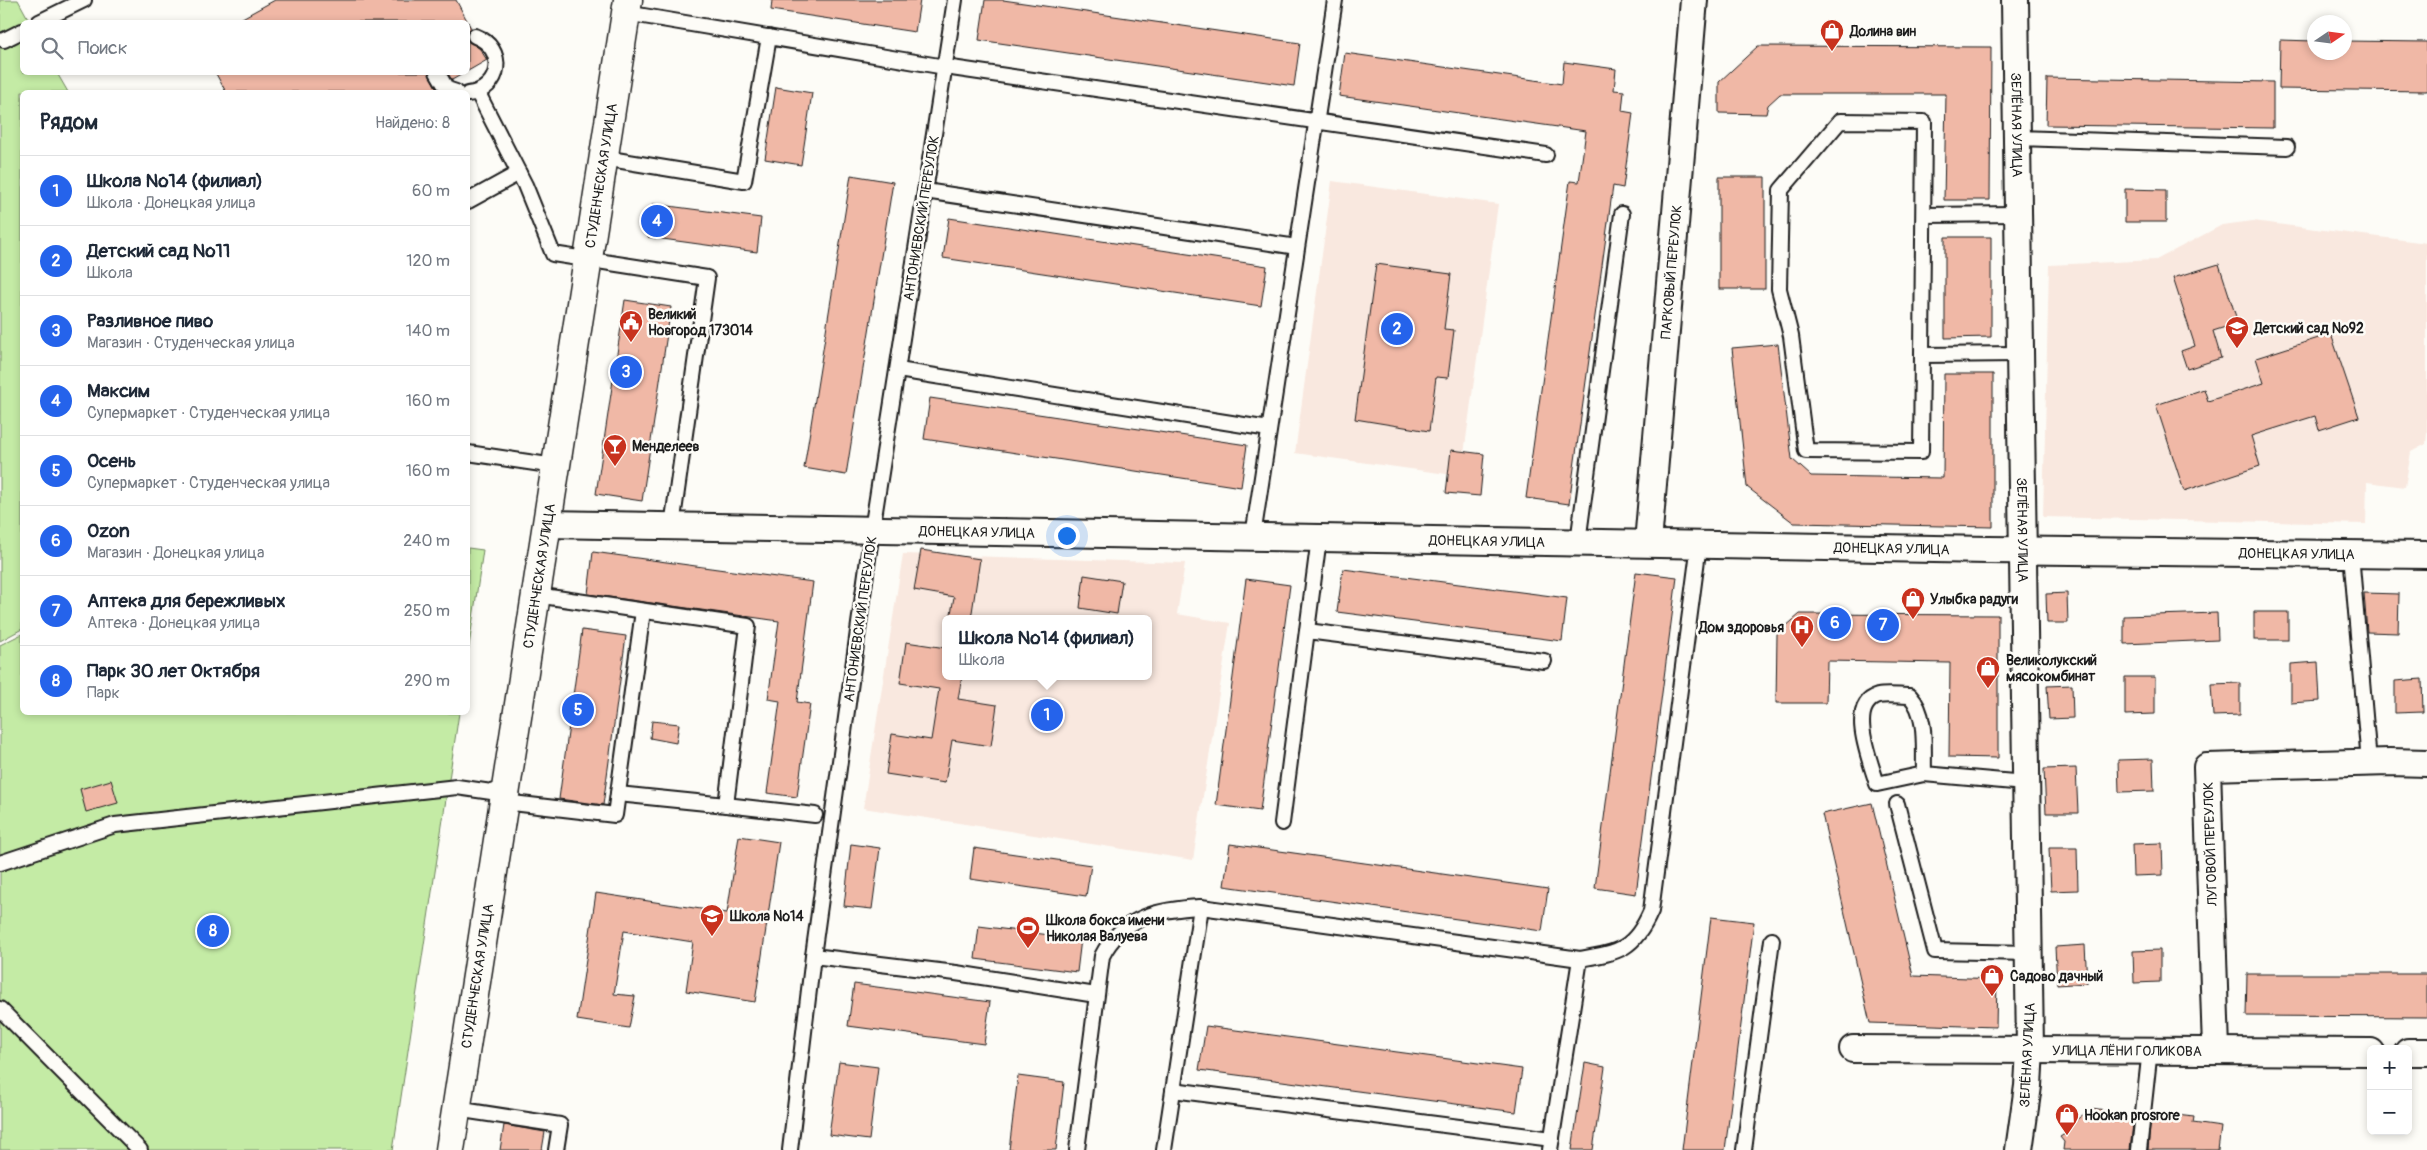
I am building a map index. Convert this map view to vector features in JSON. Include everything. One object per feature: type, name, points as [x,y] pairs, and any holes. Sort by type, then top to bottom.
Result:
[{"type":"street","name":"ПАРКОВЫЙ ПЕРЕУЛОК","points":[[1648,543],[1694,0]]},
{"type":"street","name":"ЗЕЛЁНАЯ УЛИЦА","points":[[2015,0],[2030,1049],[2028,1086],[2019,1150]]},
{"type":"street","name":"СТУДЕНЧЕСКАЯ УЛИЦА","points":[[450,1150],[627,7]]},
{"type":"street","name":"ДОНЕЦКАЯ УЛИЦА","points":[[547,524],[2022,550],[2427,555]]},
{"type":"street","name":"ЛУГОВОЙ ПЕРЕУЛОК","points":[[2216,1050],[2207,767],[2369,762],[2427,763]]},
{"type":"street","name":"УЛИЦА ЛЁНИ ГОЛИКОВА","points":[[1853,1049],[2150,1049],[2367,1052]]},
{"type":"street","points":[[2412,1052],[2427,1052]]},
{"type":"lane","points":[[43,20],[84,0]]},
{"type":"lane","name":"АНТОНИЕВСКИЙ ПЕРЕУЛОК","points":[[790,1150],[813,956],[872,530],[955,0]]},
{"type":"lane","points":[[1253,536],[1335,0]]},
{"type":"lane","points":[[627,7],[769,38],[945,67],[1316,123],[1546,155]]},
{"type":"lane","points":[[4,40],[20,32]]},
{"type":"lane","points":[[475,36],[485,40],[495,52],[497,68],[491,83],[473,94],[519,173],[553,254],[707,278],[672,526]]},
{"type":"lane","points":[[604,158],[744,181],[769,38]]},
{"type":"lane","points":[[439,75],[451,90]]},
{"type":"lane","points":[[1840,121],[1924,122],[1922,355],[1921,452],[1806,451],[1791,336],[1779,289],[1781,190],[1840,121]]},
{"type":"lane","points":[[2016,138],[2287,148]]},
{"type":"lane","points":[[470,200],[519,173]]},
{"type":"lane","points":[[926,191],[1297,247]]},
{"type":"lane","points":[[1578,542],[1622,214]]},
{"type":"lane","points":[[1924,215],[2017,214]]},
{"type":"lane","points":[[1922,355],[2019,354]]},
{"type":"lane","points":[[898,370],[1269,429]]},
{"type":"lane","points":[[470,453],[555,466]]},
{"type":"lane","points":[[1282,824],[1319,538]]},
{"type":"lane","points":[[1077,1150],[1102,956],[1118,934],[1153,912],[1201,907],[1580,959],[1607,954],[1630,944],[1642,932],[1651,912],[1698,544]]},
{"type":"lane","points":[[2352,554],[2369,762]]},
{"type":"lane","points":[[536,596],[748,626],[726,805]]},
{"type":"lane","points":[[0,863],[115,825],[457,787],[504,798],[615,816],[643,612]]},
{"type":"lane","points":[[1307,631],[1544,661]]},
{"type":"lane","points":[[1924,774],[1921,713],[1917,703],[1910,696],[1879,696],[1870,700],[1864,707],[1860,721],[1877,784],[1924,774],[2025,783]]},
{"type":"lane","points":[[618,794],[815,815]]},
{"type":"lane","points":[[1897,804],[1935,951],[2029,953]]},
{"type":"lane","points":[[1164,1150],[1201,907]]},
{"type":"lane","points":[[1744,1150],[1772,940]]},
{"type":"lane","points":[[813,956],[956,973],[1096,995]]},
{"type":"lane","points":[[1173,1090],[1551,1145],[1580,959]]},
{"type":"lane","points":[[0,1009],[140,1150]]},
{"type":"lane","points":[[2139,1150],[2150,1049]]},
{"type":"lane","points":[[456,1110],[560,1125],[556,1150]]},
{"type":"shaded area","points":[[1332,181],[1498,204],[1461,476],[1295,453]]},
{"type":"shaded area","name":"Детский сад №92","points":[[2253,221],[2427,243],[2427,433],[2426,444],[2411,452],[2405,487],[2367,482],[2366,524],[2043,517],[2049,265],[2156,260],[2222,225]]},
{"type":"shaded area","points":[[903,554],[1185,563],[1177,614],[1230,623],[1193,860],[863,808]]},
{"type":"green space","points":[[0,0],[18,0],[29,20],[20,20],[20,75],[58,75],[67,90],[20,90],[20,630],[0,641]]},
{"type":"green space","points":[[470,548],[483,550],[470,639]]},
{"type":"green space","points":[[20,635],[20,715],[459,715],[393,1150],[0,1150],[0,645]]},
{"type":"building","points":[[275,0],[456,0],[467,20],[239,20]]},
{"type":"building","points":[[772,0],[920,0],[915,32],[771,10]]},
{"type":"building","points":[[985,0],[1003,0],[1300,43],[1294,86],[979,40]]},
{"type":"building","points":[[2280,40],[2307,41],[2307,60],[2352,60],[2352,41],[2427,42],[2427,91],[2279,89]]},
{"type":"building","points":[[470,42],[480,49],[487,60],[470,70]]},
{"type":"building","points":[[1758,46],[1991,47],[1990,200],[1944,200],[1946,94],[1780,94],[1768,105],[1766,114],[1719,113],[1719,82]]},
{"type":"building","points":[[1345,53],[1562,84],[1564,62],[1616,69],[1614,90],[1624,91],[1622,111],[1633,113],[1623,188],[1613,186],[1569,504],[1526,498],[1570,181],[1579,182],[1586,131],[1339,96]]},
{"type":"building","points":[[217,75],[430,75],[437,89],[435,90],[225,90]]},
{"type":"building","points":[[449,75],[461,75],[452,80]]},
{"type":"building","points":[[2047,78],[2273,82],[2273,128],[2046,125]]},
{"type":"building","points":[[776,87],[812,93],[801,165],[765,159]]},
{"type":"building","points":[[851,175],[893,182],[846,475],[804,468]]},
{"type":"building","points":[[1719,177],[1765,177],[1765,289],[1719,289]]},
{"type":"building","points":[[2125,189],[2166,190],[2166,222],[2125,222]]},
{"type":"building","points":[[653,204],[761,218],[757,252],[648,237]]},
{"type":"building","points":[[949,218],[1267,266],[1261,306],[943,258]]},
{"type":"building","points":[[1945,237],[1991,237],[1991,337],[1945,338]]},
{"type":"building","points":[[1376,264],[1451,274],[1444,329],[1454,330],[1448,378],[1436,377],[1429,431],[1355,419]]},
{"type":"building","points":[[2219,264],[2238,323],[2213,331],[2221,358],[2187,369],[2181,351],[2195,346],[2173,278]]},
{"type":"building","points":[[625,300],[671,307],[642,501],[596,494]]},
{"type":"building","points":[[2331,334],[2359,417],[2319,430],[2315,416],[2251,436],[2260,466],[2184,491],[2156,405],[2204,389],[2208,401],[2264,383],[2256,358]]},
{"type":"building","points":[[1778,344],[1792,459],[1811,476],[1943,478],[1944,374],[1993,374],[1993,527],[1794,523],[1747,487],[1732,348]]},
{"type":"building","points":[[930,398],[1247,445],[1241,487],[924,439]]},
{"type":"building","points":[[1451,450],[1484,454],[1480,496],[1446,493]]},
{"type":"building","points":[[921,550],[980,559],[972,615],[951,615],[954,597],[914,590]]},
{"type":"building","points":[[593,552],[813,582],[797,702],[810,704],[797,797],[767,793],[780,701],[768,699],[779,621],[588,594]]},
{"type":"building","points":[[1343,569],[1567,598],[1562,641],[1337,612]]},
{"type":"building","points":[[1636,572],[1677,577],[1636,894],[1595,888]]},
{"type":"building","points":[[1084,575],[1122,581],[1117,614],[1080,608]]},
{"type":"building","points":[[1246,579],[1290,585],[1260,811],[1216,805]]},
{"type":"building","points":[[2067,593],[2068,623],[2047,623],[2046,594]]},
{"type":"building","points":[[2364,593],[2399,594],[2398,633],[2367,632]]},
{"type":"building","points":[[2254,612],[2288,612],[2288,640],[2254,640]]},
{"type":"building","points":[[2217,613],[2218,640],[2124,644],[2124,616]]},
{"type":"building","points":[[1800,614],[1998,615],[1998,758],[1949,757],[1950,663],[1827,661],[1826,703],[1776,703],[1777,634]]},
{"type":"building","points":[[582,630],[626,636],[603,805],[559,799]]},
{"type":"building","points":[[906,642],[942,647],[942,680],[961,680],[958,699],[997,705],[991,746],[952,740],[945,783],[886,774],[892,734],[931,740],[939,689],[900,683]]},
{"type":"building","points":[[2318,662],[2320,701],[2291,703],[2291,664]]},
{"type":"building","points":[[2125,677],[2155,677],[2155,714],[2125,715]]},
{"type":"building","points":[[2422,679],[2423,712],[2395,713],[2395,681]]},
{"type":"building","points":[[2240,683],[2240,715],[2213,716],[2211,684]]},
{"type":"building","points":[[2072,685],[2073,718],[2049,719],[2047,686]]},
{"type":"building","points":[[652,721],[679,724],[676,743],[650,738]]},
{"type":"building","points":[[2153,759],[2154,791],[2119,792],[2118,760]]},
{"type":"building","points":[[2076,768],[2078,813],[2046,813],[2044,769]]},
{"type":"building","points":[[111,780],[118,803],[86,812],[80,789]]},
{"type":"building","points":[[1872,803],[1913,976],[1997,979],[1996,1027],[1870,1023],[1822,814]]},
{"type":"building","name":"Школа №14","points":[[739,836],[779,842],[755,1002],[686,991],[693,942],[624,931],[614,994],[635,996],[629,1028],[577,1020],[596,893],[727,913]]},
{"type":"building","points":[[2162,843],[2163,875],[2133,876],[2132,844]]},
{"type":"building","points":[[851,844],[880,848],[872,909],[844,906]]},
{"type":"building","points":[[1230,844],[1548,889],[1542,931],[1224,886]]},
{"type":"building","points":[[974,848],[1091,865],[1086,896],[970,879]]},
{"type":"building","points":[[2049,848],[2077,848],[2078,890],[2051,891]]},
{"type":"building","points":[[1711,917],[1754,922],[1725,1150],[1682,1150]]},
{"type":"building","name":"Школа бокса имени Николая Валуева","points":[[979,926],[1081,939],[1077,972],[975,959]]},
{"type":"building","points":[[2085,945],[2087,983],[2057,985],[2055,947]]},
{"type":"building","points":[[2160,950],[2160,982],[2134,983],[2133,951]]},
{"type":"building","points":[[2247,974],[2427,974],[2427,1017],[2246,1016]]},
{"type":"building","points":[[854,984],[990,1002],[984,1044],[848,1026]]},
{"type":"building","points":[[1206,1026],[1522,1069],[1516,1112],[1199,1070]]},
{"type":"building","points":[[839,1062],[878,1067],[869,1140],[829,1135]]},
{"type":"building","points":[[1585,1063],[1605,1067],[1593,1150],[1572,1150]]},
{"type":"building","points":[[1018,1076],[1064,1082],[1056,1150],[1009,1150]]},
{"type":"building","points":[[2091,1109],[2134,1115],[2130,1150],[2063,1150],[2064,1142],[2060,1137],[2068,1132],[2065,1128]]},
{"type":"building","points":[[2167,1114],[2194,1117],[2193,1123],[2221,1127],[2218,1150],[2148,1150],[2151,1117],[2166,1119]]},
{"type":"building","points":[[504,1125],[545,1132],[542,1150],[500,1150]]},
{"type":"place","name":"Долина вин","points":[[1832,52]]},
{"type":"place","name":"Максим","points":[[657,221]]},
{"type":"place","name":"Детский сад №11","points":[[1397,329]]},
{"type":"place","name":"Великий Новгород 173014","points":[[631,343]]},
{"type":"place","name":"Детский сад №92","points":[[2237,349]]},
{"type":"place","name":"Разливное пиво","points":[[626,372]]},
{"type":"place","name":"Менделеев","points":[[615,467]]},
{"type":"place","name":"Улыбка радуги","points":[[1913,620]]},
{"type":"place","name":"Ozon","points":[[1835,623]]},
{"type":"place","name":"Аптека для бережливых","points":[[1883,625]]},
{"type":"place","name":"Дом здоровья","points":[[1802,648]]},
{"type":"place","name":"Великолукский мясокомбинат","points":[[1988,689]]},
{"type":"place","name":"Осень","points":[[578,710]]},
{"type":"place","name":"Школа №14 (филиал)","points":[[1047,715]]},
{"type":"place","name":"Парк 30 лет Октября","points":[[213,931]]},
{"type":"place","name":"Школа №14","points":[[712,937]]},
{"type":"place","name":"Школа бокса имени Николая Валуева","points":[[1028,949]]},
{"type":"place","name":"Садово дачный","points":[[1992,997]]},
{"type":"place","name":"Hookan prosrore","points":[[2067,1136]]}]
